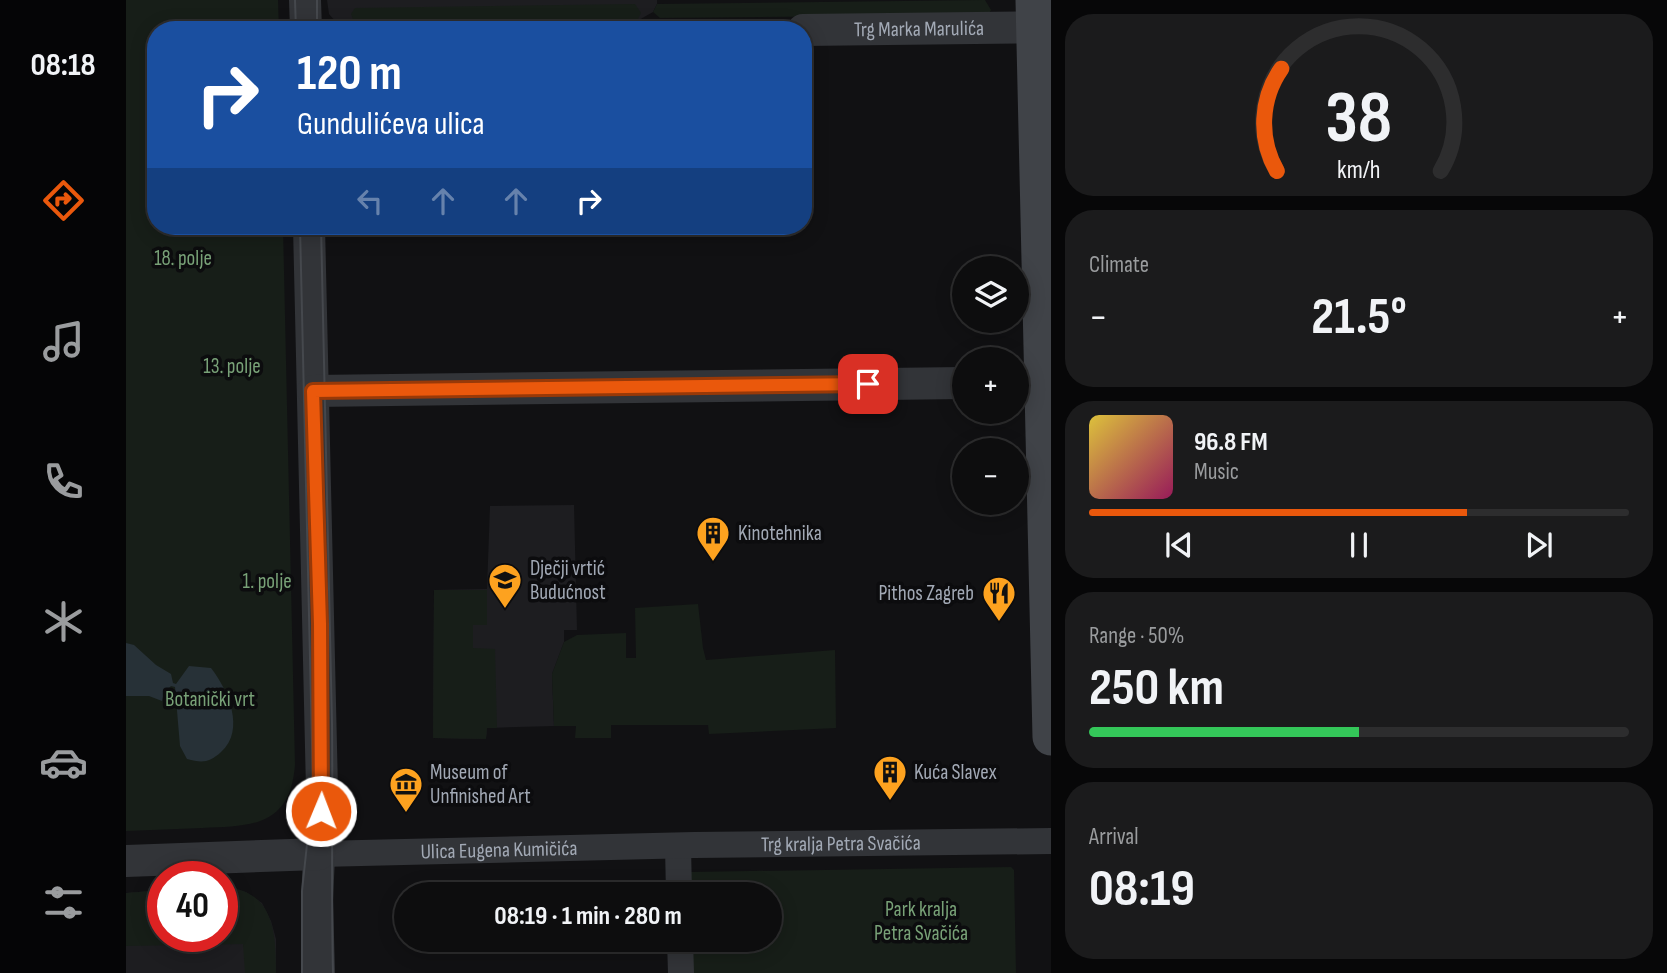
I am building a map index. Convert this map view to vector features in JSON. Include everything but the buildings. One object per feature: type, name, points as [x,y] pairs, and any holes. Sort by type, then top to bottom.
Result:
[{"type":"main road","points":[[1040,18],[1036,383],[1051,737]]},
{"type":"street","points":[[305,0],[306,21]]},
{"type":"street","name":"Trg Marka Marulića","points":[[812,30],[1040,18]]},
{"type":"street","points":[[309,235],[320,638],[322,790],[317,900],[319,973]]},
{"type":"street","points":[[313,391],[952,383]]},
{"type":"street","name":"Trg kralja Petra Svačića","points":[[678,846],[1051,841]]},
{"type":"street","points":[[678,846],[679,882]]},
{"type":"street","name":"Ulica Eugena Kumičića","points":[[319,854],[678,846]]},
{"type":"street","points":[[126,861],[319,854]]},
{"type":"street","points":[[680,952],[681,973]]},
{"type":"shaded area","points":[[327,0],[657,0],[653,12],[637,21],[335,21],[329,14]]},
{"type":"shaded area","name":"Dječji vrtić Budućnost","points":[[574,505],[577,630],[564,630],[564,642],[552,674],[554,726],[487,728],[486,739],[433,738],[434,590],[487,589],[490,506]]},
{"type":"shaded area","points":[[126,643],[134,645],[156,665],[171,674],[173,683],[176,684],[189,666],[211,668],[228,698],[233,722],[228,743],[217,756],[205,761],[187,759],[180,746],[175,687],[171,686],[164,693],[162,701],[149,696],[126,696]]},
{"type":"shaded area","points":[[238,890],[246,892],[262,903],[271,921],[276,939],[276,973],[126,973],[126,893],[147,891],[147,952],[238,952]]},
{"type":"green space","name":"Botanički vrt","points":[[126,0],[278,0],[279,21],[147,21],[147,235],[283,235],[295,765],[292,785],[286,800],[277,811],[266,819],[253,823],[126,831]]},
{"type":"green space","points":[[985,0],[991,10],[988,15],[660,18],[653,12],[657,4]]},
{"type":"green space","points":[[635,4],[641,13],[637,21],[354,21],[351,14],[355,8]]},
{"type":"green space","points":[[434,590],[487,590],[487,625],[473,625],[473,648],[495,649],[497,728],[487,728],[486,739],[433,738]]},
{"type":"green space","points":[[698,604],[706,660],[835,650],[836,728],[709,734],[708,725],[611,725],[611,738],[575,738],[576,726],[554,726],[552,674],[564,642],[577,635],[626,633],[626,658],[636,658],[635,608]]},
{"type":"green space","name":"Park kralja Petra Svačića","points":[[1011,867],[1014,870],[1016,973],[692,973],[692,952],[782,952],[782,882],[690,882],[690,872]]},
{"type":"green space","points":[[238,890],[252,896],[262,905],[268,916],[275,943],[276,973],[245,973],[243,944],[238,944]]},
{"type":"green space","points":[[147,891],[147,946],[126,946],[126,893]]},
{"type":"tram line","points":[[295,0],[296,21]]},
{"type":"tram line","points":[[317,0],[317,21]]},
{"type":"tram line","points":[[300,235],[313,788],[302,891],[302,973]]},
{"type":"tram line","points":[[321,235],[332,724],[333,973]]},
{"type":"place","name":"Kinotehnika","points":[[713,563]]},
{"type":"place","name":"Dječji vrtić Budućnost","points":[[505,610]]},
{"type":"place","name":"Pithos Zagreb","points":[[999,623]]},
{"type":"place","name":"Kuća Slavex","points":[[890,802]]},
{"type":"place","name":"Museum of Unfinished Art","points":[[406,814]]},
{"type":"route","points":[[321,811],[320,624],[313,391],[868,384]]},
{"type":"park label","name":"18. polje","points":[[183,258]]},
{"type":"park label","name":"13. polje","points":[[232,366]]},
{"type":"park label","name":"1. polje","points":[[267,581]]}]
